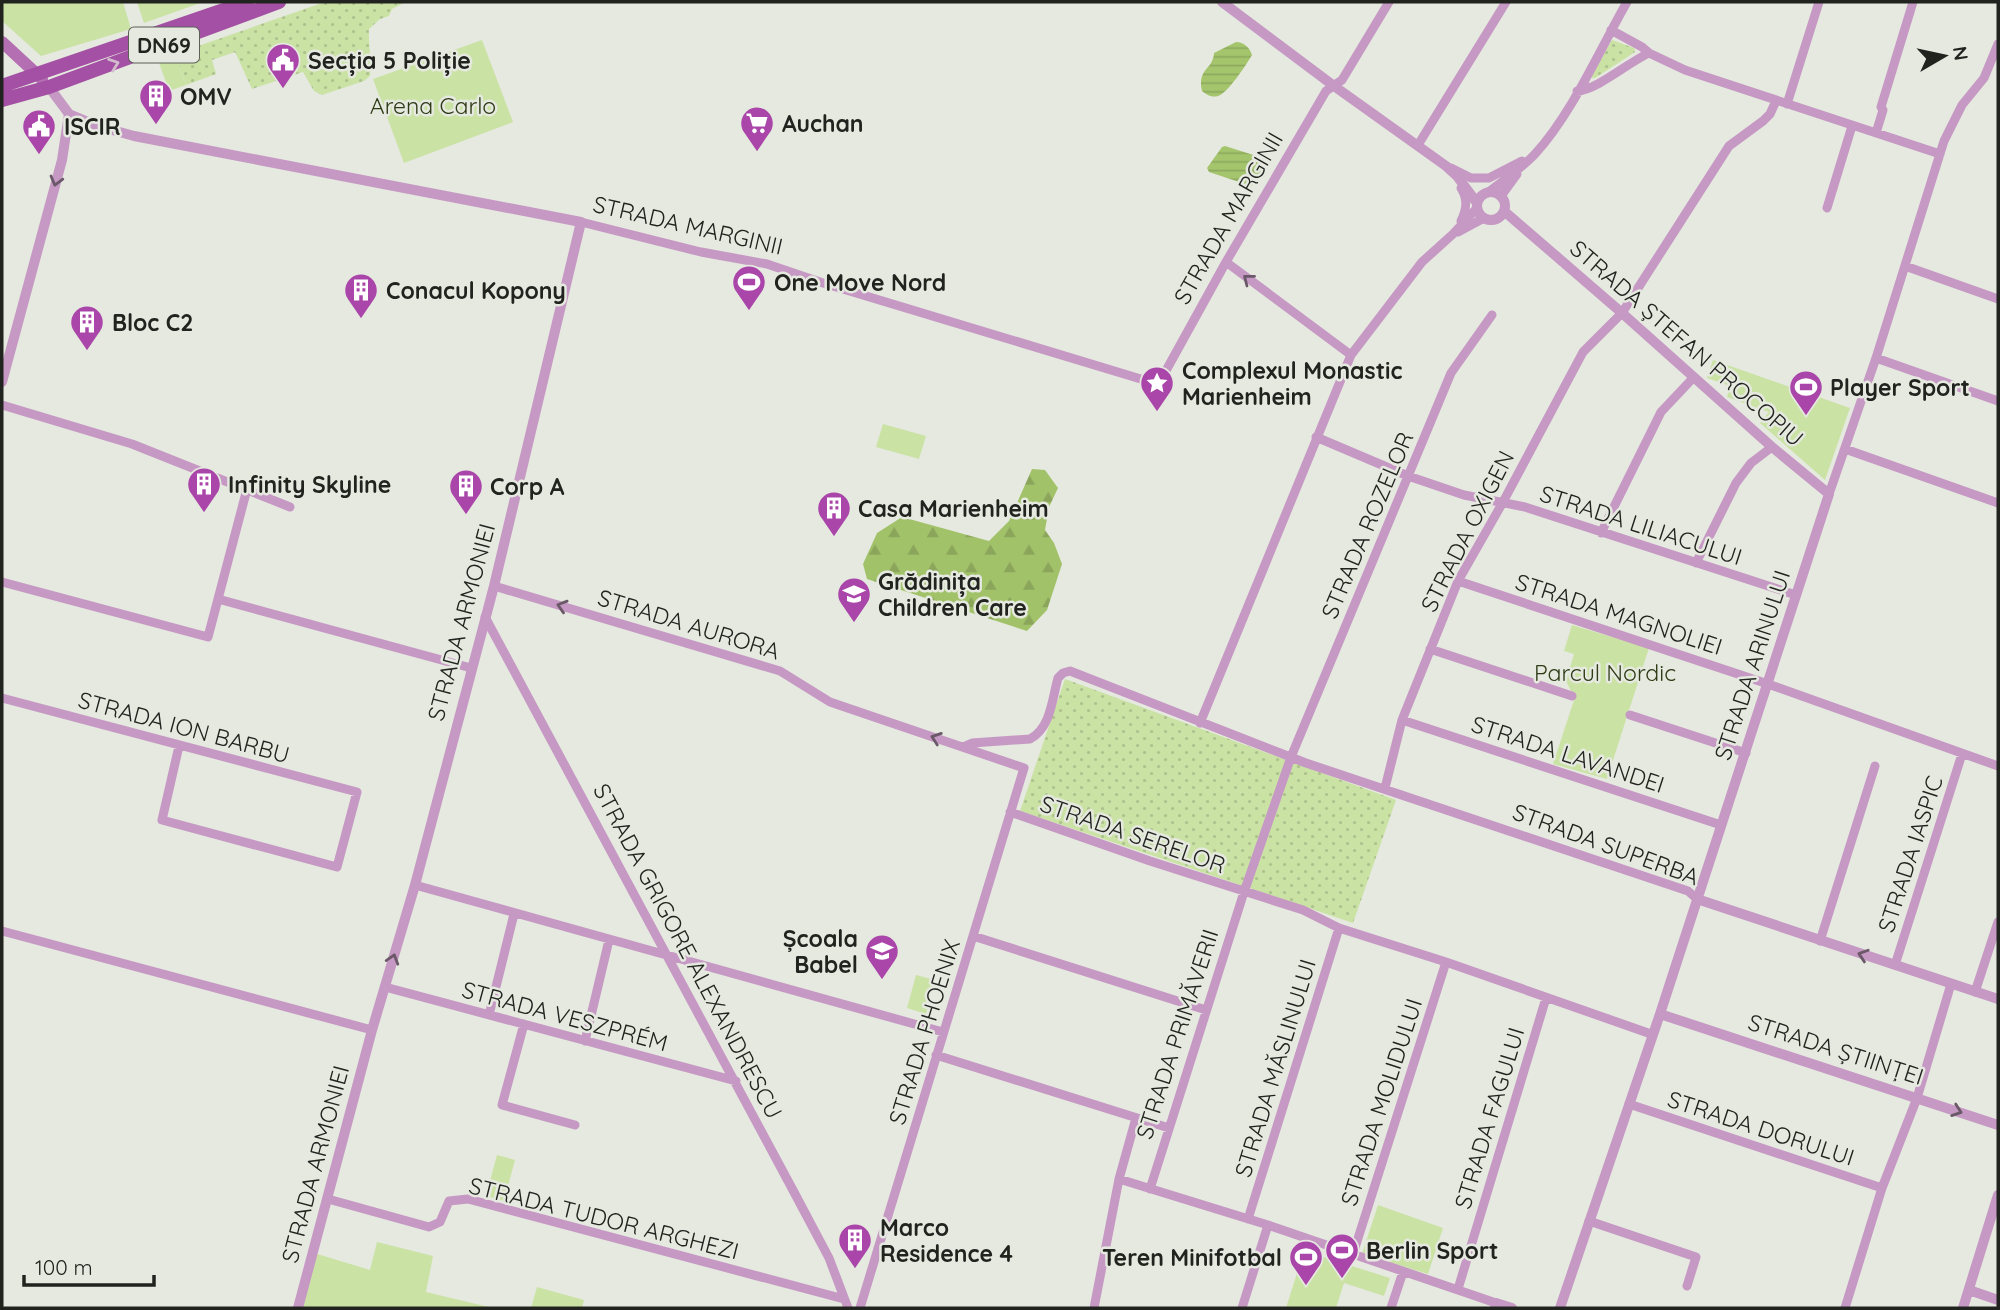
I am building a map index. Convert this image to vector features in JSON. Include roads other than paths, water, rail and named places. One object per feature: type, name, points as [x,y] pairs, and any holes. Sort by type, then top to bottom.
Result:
[{"type":"main road","name":"DN69","points":[[2,86],[247,2]]},
{"type":"main road","name":"DN69","points":[[2,100],[50,87],[279,2]]},
{"type":"main road","points":[[2,41],[50,87]]},
{"type":"street","points":[[1222,2],[1447,166],[1457,176],[1484,219]]},
{"type":"street","name":"STRADA MARGINII","points":[[69,114],[134,136],[581,222],[791,271],[835,287],[1154,383],[1163,376],[1326,91],[1342,80],[1389,2]]},
{"type":"street","points":[[1418,145],[1506,2]]},
{"type":"street","points":[[1200,723],[1351,355],[1422,262],[1453,234],[1488,192],[1535,154],[1562,118],[1627,2]]},
{"type":"street","points":[[1787,104],[1819,2]]},
{"type":"street","points":[[1876,133],[1883,110],[1881,107],[1913,2]]},
{"type":"street","points":[[1883,110],[1887,108],[1920,2]]},
{"type":"street","points":[[1611,30],[1649,53],[1685,70],[1940,154]]},
{"type":"street","name":"STRADA ARINULUI","points":[[1560,1308],[1876,359],[1940,154],[1953,119],[1984,78],[1998,44]]},
{"type":"street","points":[[1577,91],[1585,90],[1649,53]]},
{"type":"street","points":[[2,382],[62,160],[69,114],[50,87]]},
{"type":"street","name":"STRADA OXIGEN","points":[[1385,788],[1402,720],[1458,581],[1583,352],[1622,313],[1729,146],[1763,121],[1776,101]]},
{"type":"street","points":[[1827,208],[1853,126]]},
{"type":"street","points":[[1447,166],[1471,178],[1489,178],[1535,154]]},
{"type":"street","points":[[1502,196],[1524,164]]},
{"type":"street","points":[[1447,166],[1466,199],[1465,214],[1453,234]]},
{"type":"street","points":[[1457,176],[1502,196]]},
{"type":"street","points":[[1453,234],[1484,219],[1501,215],[1505,204],[1502,196]]},
{"type":"street","name":"STRADA ȘTEFAN PROCOPIU","points":[[1501,215],[1517,224],[1622,313],[1772,447],[1829,494]]},
{"type":"street","name":"STRADA ARMONIEI","points":[[298,1308],[494,586],[581,222]]},
{"type":"street","points":[[1226,262],[1351,355]]},
{"type":"street","points":[[1905,266],[1998,299]]},
{"type":"street","name":"STRADA ROZELOR","points":[[1244,892],[1291,757],[1451,373],[1492,315]]},
{"type":"street","points":[[1876,359],[1998,401]]},
{"type":"street","points":[[1601,533],[1661,412],[1694,377]]},
{"type":"street","points":[[2,405],[132,444],[290,507]]},
{"type":"street","name":"STRADA LILIACULUI","points":[[1317,437],[1408,476],[1464,495],[1525,507],[1796,595]]},
{"type":"street","points":[[1696,563],[1736,483],[1751,464],[1772,447]]},
{"type":"street","points":[[1845,449],[1998,503]]},
{"type":"street","points":[[2,582],[208,637],[247,489]]},
{"type":"street","name":"STRADA MAGNOLIEI","points":[[1458,581],[1768,684],[1998,766]]},
{"type":"street","name":"STRADA AURORA","points":[[494,586],[780,671],[830,702],[1024,768]]},
{"type":"street","points":[[218,599],[471,668]]},
{"type":"street","name":"STRADA GRIGORE ALEXANDRESCU","points":[[485,617],[736,1081],[829,1258],[846,1303]]},
{"type":"street","points":[[1430,649],[1572,696]]},
{"type":"street","name":"STRADA SUPERBA","points":[[963,747],[972,743],[1030,740],[1035,737],[1044,727],[1058,678],[1066,671],[1074,672],[1200,723],[1352,779],[1688,891],[1697,899],[1820,941],[1998,999]]},
{"type":"street","name":"STRADA ION BARBU","points":[[2,698],[357,792],[337,867],[162,820],[179,746]]},
{"type":"street","points":[[1630,715],[1745,753]]},
{"type":"street","name":"STRADA LAVANDEI","points":[[1402,720],[1721,825]]},
{"type":"street","name":"STRADA IASPIC","points":[[1895,965],[1962,754]]},
{"type":"street","points":[[1820,941],[1875,766]]},
{"type":"street","name":"STRADA PHOENIX","points":[[860,1308],[1024,768]]},
{"type":"street","name":"STRADA SERELOR","points":[[1010,812],[1303,910],[1339,928],[1446,961],[1546,998]]},
{"type":"street","points":[[415,885],[943,1032]]},
{"type":"street","name":"STRADA PRIMĂVERII","points":[[1150,1189],[1244,892]]},
{"type":"street","points":[[489,1015],[514,914]]},
{"type":"street","points":[[1975,992],[1998,922]]},
{"type":"street","name":"STRADA MĂSLINULUI","points":[[1248,1219],[1339,928]]},
{"type":"street","points":[[2,931],[372,1030]]},
{"type":"street","points":[[973,936],[1206,1010]]},
{"type":"street","points":[[585,1041],[608,940]]},
{"type":"street","name":"STRADA MOLIDULUI","points":[[1353,1254],[1446,961]]},
{"type":"street","points":[[1844,1308],[1882,1188],[1917,1098],[1951,984]]},
{"type":"street","name":"STRADA VESZPRÉM","points":[[385,988],[736,1081]]},
{"type":"street","points":[[1546,998],[1651,1034]]},
{"type":"street","name":"STRADA FAGULUI","points":[[1458,1289],[1546,998]]},
{"type":"street","name":"STRADA ȘTIINȚEI","points":[[1660,1014],[1998,1125]]},
{"type":"street","points":[[524,1024],[502,1105],[575,1125]]},
{"type":"street","points":[[936,1055],[1169,1128]]},
{"type":"street","name":"STRADA DORULUI","points":[[1629,1104],[1882,1188]]},
{"type":"street","points":[[1094,1308],[1119,1179],[1136,1118]]},
{"type":"street","points":[[1119,1179],[1268,1225],[1458,1289],[1496,1306],[1512,1308]]},
{"type":"street","points":[[1963,1308],[1998,1195]]},
{"type":"street","name":"STRADA TUDOR ARGHEZI","points":[[328,1199],[426,1227],[438,1225],[449,1202],[468,1199],[846,1303]]},
{"type":"street","points":[[1589,1220],[1696,1257],[1687,1286]]},
{"type":"street","points":[[1242,1308],[1268,1225]]},
{"type":"street","points":[[1391,1308],[1403,1272]]},
{"type":"street","points":[[1969,1290],[1998,1300]]},
{"type":"place","name":"Secția 5 Poliție","points":[[283,90]]},
{"type":"place","name":"OMV","points":[[156,126]]},
{"type":"place","name":"Auchan","points":[[757,153]]},
{"type":"place","name":"ISCIR","points":[[39,156]]},
{"type":"place","name":"One Move Nord","points":[[749,312]]},
{"type":"place","name":"Conacul Kopony","points":[[361,320]]},
{"type":"place","name":"Bloc C2","points":[[87,352]]},
{"type":"place","name":"Complexul Monastic Marienheim","points":[[1157,413]]},
{"type":"place","name":"Player Sport","points":[[1806,417]]},
{"type":"place","name":"Infinity Skyline","points":[[204,514]]},
{"type":"place","name":"Corp A","points":[[466,516]]},
{"type":"place","name":"Casa Marienheim","points":[[834,538]]},
{"type":"place","name":"Grădinița Children Care","points":[[854,624]]},
{"type":"place","name":"Școala Babel","points":[[882,981]]},
{"type":"place","name":"Marco Residence 4","points":[[855,1270]]},
{"type":"place","name":"Berlin Sport","points":[[1342,1280]]},
{"type":"place","name":"Teren Minifotbal","points":[[1306,1287]]},
{"type":"park label","name":"Arena Carlo","points":[[433,105]]},
{"type":"park label","name":"Parcul Nordic","points":[[1605,672]]}]
